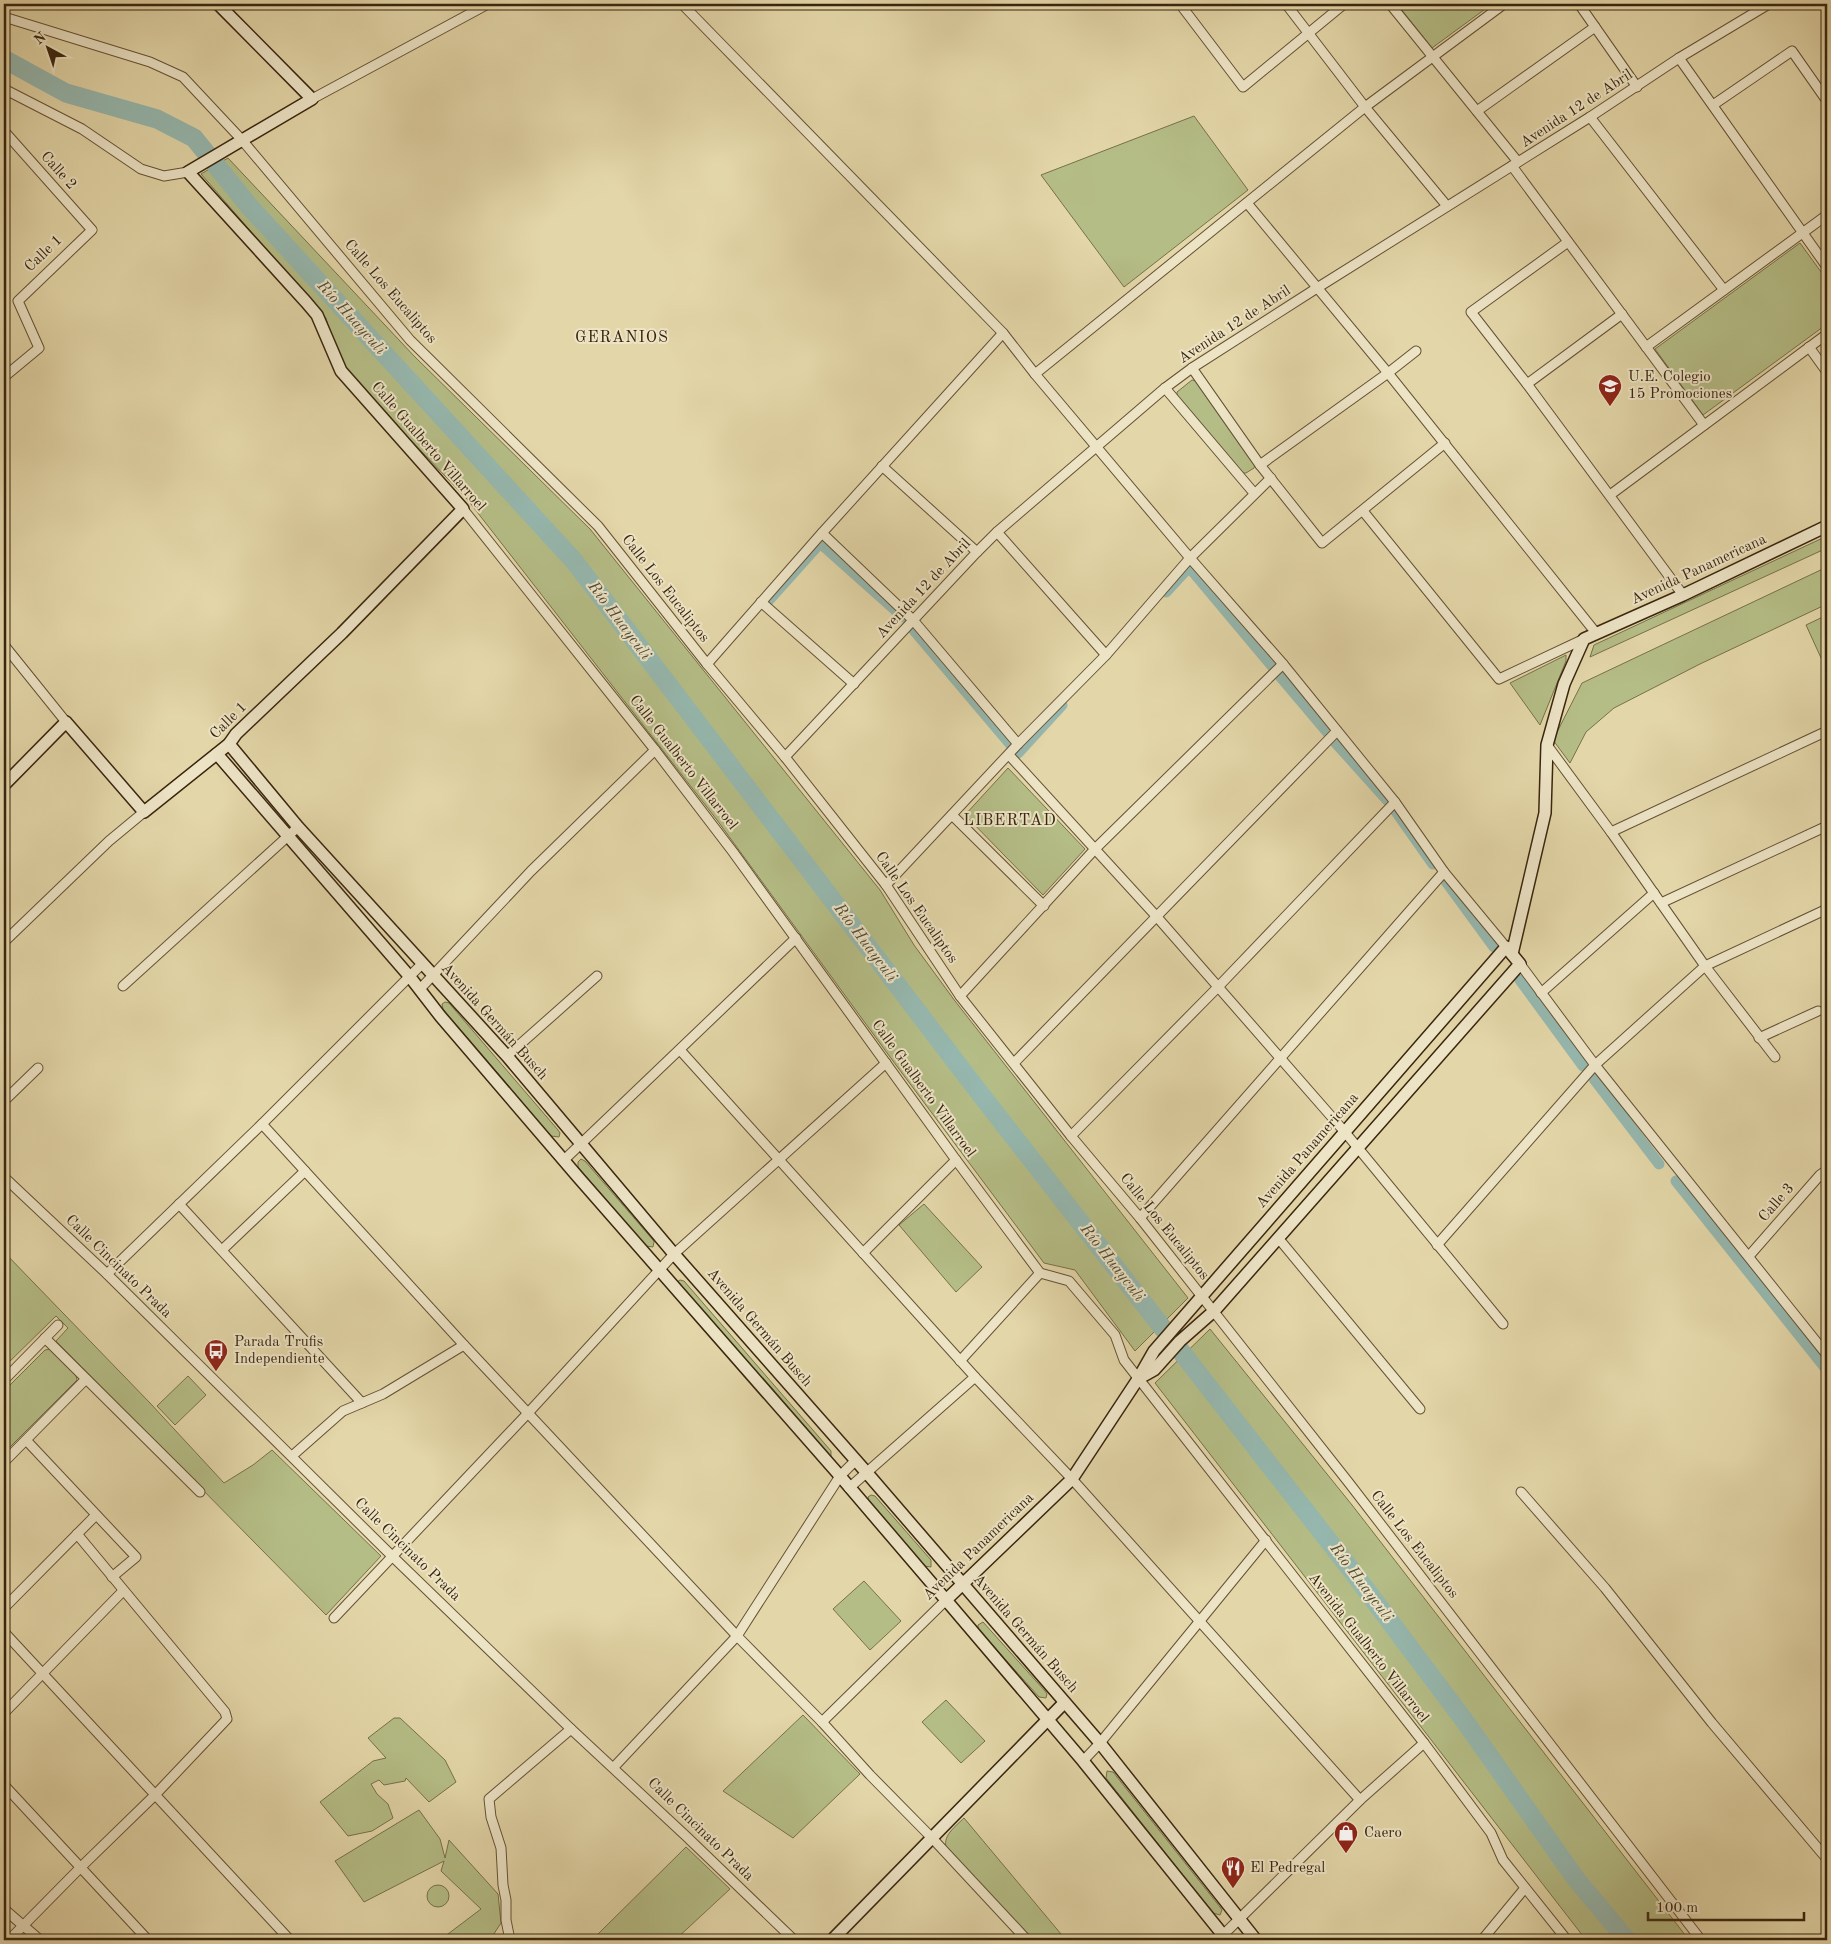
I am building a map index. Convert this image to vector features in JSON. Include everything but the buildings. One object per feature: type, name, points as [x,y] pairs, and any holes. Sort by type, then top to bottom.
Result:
[{"type":"main road","points":[[188,172],[312,99],[218,4]]},
{"type":"main road","name":"Calle Gualberto Villarroel","points":[[188,172],[306,302],[317,316],[341,370],[463,509]]},
{"type":"main road","name":"Calle 1","points":[[144,812],[230,744],[236,734],[342,633],[463,509]]},
{"type":"main road","name":"Avenida Panamericana","points":[[946,1600],[1072,1479],[1138,1378],[1176,1337],[1202,1296],[1344,1131],[1509,951],[1545,813],[1547,745],[1564,684],[1584,639],[1683,595],[1827,526]]},
{"type":"main road","points":[[4,785],[66,722],[144,812]]},
{"type":"main road","name":"Avenida Germán Busch","points":[[230,744],[298,828],[507,1056],[674,1254],[856,1460],[1100,1743],[1239,1918],[1253,1939]]},
{"type":"main road","points":[[217,754],[410,977],[441,1017],[564,1160],[840,1476],[1048,1719],[1225,1938]]},
{"type":"main road","points":[[1509,951],[1520,964]]},
{"type":"main road","name":"Avenida Panamericana","points":[[1176,1337],[1214,1311],[1520,964]]},
{"type":"main road","points":[[832,1940],[1064,1703]]},
{"type":"street","points":[[312,99],[488,4]]},
{"type":"street","points":[[682,4],[1003,333],[1096,447],[1283,664],[1395,802],[1444,872],[1509,951]]},
{"type":"street","points":[[1180,4],[1243,87],[1344,4]]},
{"type":"street","points":[[1286,4],[1365,107],[1447,206]]},
{"type":"street","points":[[1390,4],[1477,111],[1568,242],[1704,425]]},
{"type":"street","points":[[1035,374],[1365,107],[1504,4]]},
{"type":"street","points":[[1579,4],[1637,87]]},
{"type":"street","name":"Avenida 12 de Abril","points":[[785,758],[997,532],[1165,388],[1192,368],[1317,288],[1590,118],[1680,58],[1767,4]]},
{"type":"street","name":"Calle Los Eucaliptos","points":[[4,17],[150,62],[183,77],[242,140],[410,340],[598,526],[886,885],[960,996],[1071,1136],[1140,1218],[1349,1482],[1701,1940]]},
{"type":"street","points":[[1477,111],[1596,27]]},
{"type":"street","points":[[1712,105],[1792,50],[1827,101]]},
{"type":"street","points":[[1680,58],[1827,267]]},
{"type":"street","points":[[4,89],[82,129],[141,169],[164,176],[188,172]]},
{"type":"street","points":[[1590,118],[1724,290]]},
{"type":"street","name":"Calle 2","points":[[4,132],[92,230]]},
{"type":"street","points":[[1247,203],[1445,443],[1596,634]]},
{"type":"street","points":[[1646,347],[1801,232],[1827,215]]},
{"type":"street","name":"Calle 1","points":[[4,377],[39,348],[18,301],[92,230]]},
{"type":"street","points":[[1568,242],[1471,312],[1610,494],[1683,595]]},
{"type":"street","points":[[1527,384],[1622,314]]},
{"type":"street","points":[[707,664],[760,602],[1003,333]]},
{"type":"street","points":[[1610,494],[1827,334]]},
{"type":"street","points":[[1809,347],[1827,372]]},
{"type":"street","points":[[1260,464],[1416,351]]},
{"type":"street","points":[[1192,368],[1260,464],[1322,543],[1445,443]]},
{"type":"street","points":[[1165,388],[1254,493]]},
{"type":"street","points":[[882,466],[977,552]]},
{"type":"street","points":[[886,885],[1018,744],[1106,655],[1190,558],[1271,478]]},
{"type":"street","name":"Calle Gualberto Villarroel","points":[[463,509],[655,750],[733,852],[956,1160],[1040,1272]]},
{"type":"street","name":"Avenida Panamericana","points":[[1363,510],[1499,679],[1584,639]]},
{"type":"street","points":[[997,532],[1106,655]]},
{"type":"street","points":[[822,533],[913,620],[1018,744]]},
{"type":"street","points":[[760,602],[854,684]]},
{"type":"street","points":[[4,645],[66,722]]},
{"type":"street","points":[[960,996],[1096,849],[1283,664]]},
{"type":"street","points":[[1014,1063],[1337,731]]},
{"type":"street","points":[[1611,832],[1827,731]]},
{"type":"street","points":[[1547,745],[1705,966],[1774,1057]]},
{"type":"street","points":[[420,989],[531,871],[655,750]]},
{"type":"street","points":[[1009,755],[1157,917],[1217,988],[1344,1131],[1504,1324]]},
{"type":"street","points":[[1071,1136],[1217,988],[1395,802]]},
{"type":"street","name":"Calle 1","points":[[4,942],[108,841],[144,812]]},
{"type":"street","points":[[952,814],[1044,906]]},
{"type":"street","points":[[1661,903],[1827,826]]},
{"type":"street","points":[[123,986],[298,828]]},
{"type":"street","points":[[1140,1218],[1444,872]]},
{"type":"street","points":[[1541,993],[1654,893]]},
{"type":"street","points":[[1437,1245],[1595,1065],[1705,966],[1827,909]]},
{"type":"street","points":[[564,1160],[796,938]]},
{"type":"street","points":[[107,1274],[262,1124],[422,964]]},
{"type":"street","points":[[1520,964],[1595,1065],[1827,1354]]},
{"type":"street","points":[[507,1056],[597,976]]},
{"type":"street","points":[[1758,1038],[1818,1011]]},
{"type":"street","points":[[680,1050],[960,1361],[1072,1479],[1198,1622],[1360,1800]]},
{"type":"street","points":[[334,1618],[529,1412],[674,1254],[886,1063]]},
{"type":"street","points":[[4,1100],[38,1068]]},
{"type":"street","points":[[262,1124],[464,1345],[529,1412],[737,1636],[822,1722],[1027,1940]]},
{"type":"street","points":[[863,1253],[956,1160]]},
{"type":"street","name":"Calle 3","points":[[1748,1256],[1820,1175],[1827,1170]]},
{"type":"street","points":[[222,1250],[305,1171]]},
{"type":"street","name":"Calle Cincinato Prada","points":[[4,1177],[107,1274],[570,1729],[614,1767],[794,1940]]},
{"type":"street","points":[[179,1204],[362,1403]]},
{"type":"street","points":[[1278,1239],[1420,1409]]},
{"type":"street","points":[[960,1361],[1040,1272],[1069,1281],[1115,1336],[1124,1360],[1138,1378]]},
{"type":"street","points":[[4,1380],[58,1325]]},
{"type":"street","points":[[45,1338],[200,1492]]},
{"type":"street","points":[[292,1456],[343,1411],[383,1394],[464,1345]]},
{"type":"street","points":[[849,1488],[975,1377]]},
{"type":"street","name":"Avenida Gualberto Villarroel","points":[[1138,1378],[1424,1743],[1491,1833],[1502,1860],[1567,1940]]},
{"type":"street","points":[[4,1462],[86,1379]]},
{"type":"street","points":[[26,1440],[136,1557],[112,1577]]},
{"type":"street","points":[[614,1767],[737,1636],[840,1476],[856,1460]]},
{"type":"street","points":[[1521,1492],[1605,1588],[1712,1723],[1827,1859]]},
{"type":"street","points":[[4,1608],[96,1515]]},
{"type":"street","points":[[9,1940],[155,1795],[227,1719],[225,1712],[77,1534]]},
{"type":"street","points":[[1083,1761],[1100,1743],[1266,1540]]},
{"type":"street","points":[[4,1713],[123,1591]]},
{"type":"street","name":"Avenida Panamericana","points":[[822,1722],[946,1600]]},
{"type":"street","points":[[4,1632],[290,1940]]},
{"type":"street","points":[[510,1940],[506,1920],[501,1848],[491,1817],[490,1800],[570,1729]]},
{"type":"street","points":[[1225,1938],[1239,1918],[1360,1800],[1424,1743]]},
{"type":"street","points":[[4,1785],[148,1940]]},
{"type":"street","points":[[1482,1940],[1525,1888]]},
{"type":"street","points":[[4,1910],[40,1940]]},
{"type":"green space","points":[[1397,4],[1492,4],[1432,48]]},
{"type":"green space","points":[[1194,116],[1248,190],[1124,287],[1041,175]]},
{"type":"green space","points":[[228,158],[415,357],[590,529],[880,890],[914,945],[955,1001],[1188,1298],[1135,1351],[1075,1270],[1044,1263],[890,1057],[717,820],[467,499],[338,364],[326,318],[201,174]]},
{"type":"green space","points":[[1800,243],[1827,280],[1827,324],[1703,415],[1655,349]]},
{"type":"green space","points":[[1192,380],[1196,381],[1255,465],[1254,468],[1243,473],[1177,395],[1177,392]]},
{"type":"green space","points":[[1827,536],[1827,548],[1590,657],[1594,645]]},
{"type":"green space","points":[[1827,567],[1827,604],[1700,664],[1614,708],[1586,732],[1570,763],[1553,740],[1582,683]]},
{"type":"green space","points":[[1827,615],[1827,658],[1822,660],[1806,625]]},
{"type":"green space","points":[[1566,655],[1566,661],[1540,725],[1510,683]]},
{"type":"green space","points":[[1008,768],[1085,849],[1043,895],[965,815]]},
{"type":"green space","points":[[445,1002],[449,1003],[558,1130],[560,1133],[559,1137],[551,1136],[443,1009],[442,1004]]},
{"type":"green space","points":[[581,1159],[585,1161],[653,1240],[653,1247],[646,1246],[578,1167],[578,1162]]},
{"type":"green space","points":[[924,1204],[982,1267],[956,1292],[899,1225]]},
{"type":"green space","points":[[4,1252],[150,1403],[224,1483],[253,1465],[272,1450],[381,1556],[326,1615],[56,1341],[68,1328],[56,1316],[4,1367]]},
{"type":"green space","points":[[680,1280],[684,1281],[831,1451],[831,1458],[829,1458],[677,1282]]},
{"type":"green space","points":[[1210,1329],[1352,1505],[1689,1940],[1586,1940],[1155,1383]]},
{"type":"green space","points":[[51,1349],[76,1375],[77,1380],[4,1453],[4,1391],[45,1350]]},
{"type":"green space","points":[[188,1376],[206,1395],[175,1425],[157,1406]]},
{"type":"green space","points":[[871,1495],[875,1496],[931,1560],[931,1567],[924,1566],[869,1502],[868,1497]]},
{"type":"green space","points":[[864,1581],[901,1621],[870,1650],[833,1609]]},
{"type":"green space","points":[[983,1622],[1045,1691],[1047,1694],[1046,1698],[1039,1697],[978,1629],[978,1625]]},
{"type":"green space","points":[[946,1700],[985,1741],[961,1763],[922,1722]]},
{"type":"green space","points":[[803,1715],[860,1774],[793,1838],[723,1791]]},
{"type":"green space","points":[[394,1718],[400,1718],[445,1760],[456,1782],[429,1802],[406,1778],[405,1781],[384,1785],[379,1780],[371,1784],[377,1794],[388,1804],[393,1818],[372,1831],[348,1836],[320,1802],[373,1761],[386,1758],[368,1738]]},
{"type":"green space","points":[[1107,1771],[1113,1772],[1220,1907],[1222,1910],[1220,1915],[1213,1913],[1106,1778]]},
{"type":"green space","points":[[419,1810],[440,1839],[445,1858],[449,1840],[498,1894],[501,1923],[490,1940],[440,1940],[481,1909],[441,1871],[444,1861],[364,1902],[335,1861]]},
{"type":"green space","points":[[964,1818],[1066,1940],[1032,1940],[946,1847],[948,1835]]},
{"type":"green space","points":[[686,1847],[730,1889],[675,1940],[597,1940],[595,1937]]},
{"type":"green space","points":[[438,1885],[446,1888],[449,1896],[446,1904],[438,1907],[430,1904],[427,1896],[430,1888]]},
{"type":"waterway","name":"Río Huayculi","points":[[4,59],[66,93],[157,119],[194,138],[249,206],[574,561],[978,1091],[1349,1567],[1464,1720],[1576,1879],[1627,1940]]},
{"type":"waterway","points":[[768,601],[820,543],[903,617]]},
{"type":"waterway","points":[[1166,592],[1189,567],[1272,666]]},
{"type":"waterway","points":[[912,628],[1011,745]]},
{"type":"waterway","points":[[1279,675],[1328,733]]},
{"type":"waterway","points":[[1018,753],[1062,705]]},
{"type":"waterway","points":[[1335,742],[1388,801]]},
{"type":"waterway","points":[[1395,810],[1433,864]]},
{"type":"waterway","points":[[1445,880],[1494,947]]},
{"type":"waterway","points":[[1520,980],[1583,1066]]},
{"type":"waterway","points":[[1594,1079],[1659,1164]]},
{"type":"waterway","points":[[1676,1181],[1827,1370]]},
{"type":"place","name":"U.E. Colegio 15 Promociones","points":[[1610,407]]},
{"type":"place","name":"Parada Trufis Independiente","points":[[216,1372]]},
{"type":"place","name":"Caero","points":[[1346,1854]]},
{"type":"place","name":"El Pedregal","points":[[1233,1889]]},
{"type":"district","name":"GERANIOS","points":[[622,338]]},
{"type":"district","name":"LIBERTAD","points":[[1010,821]]}]
